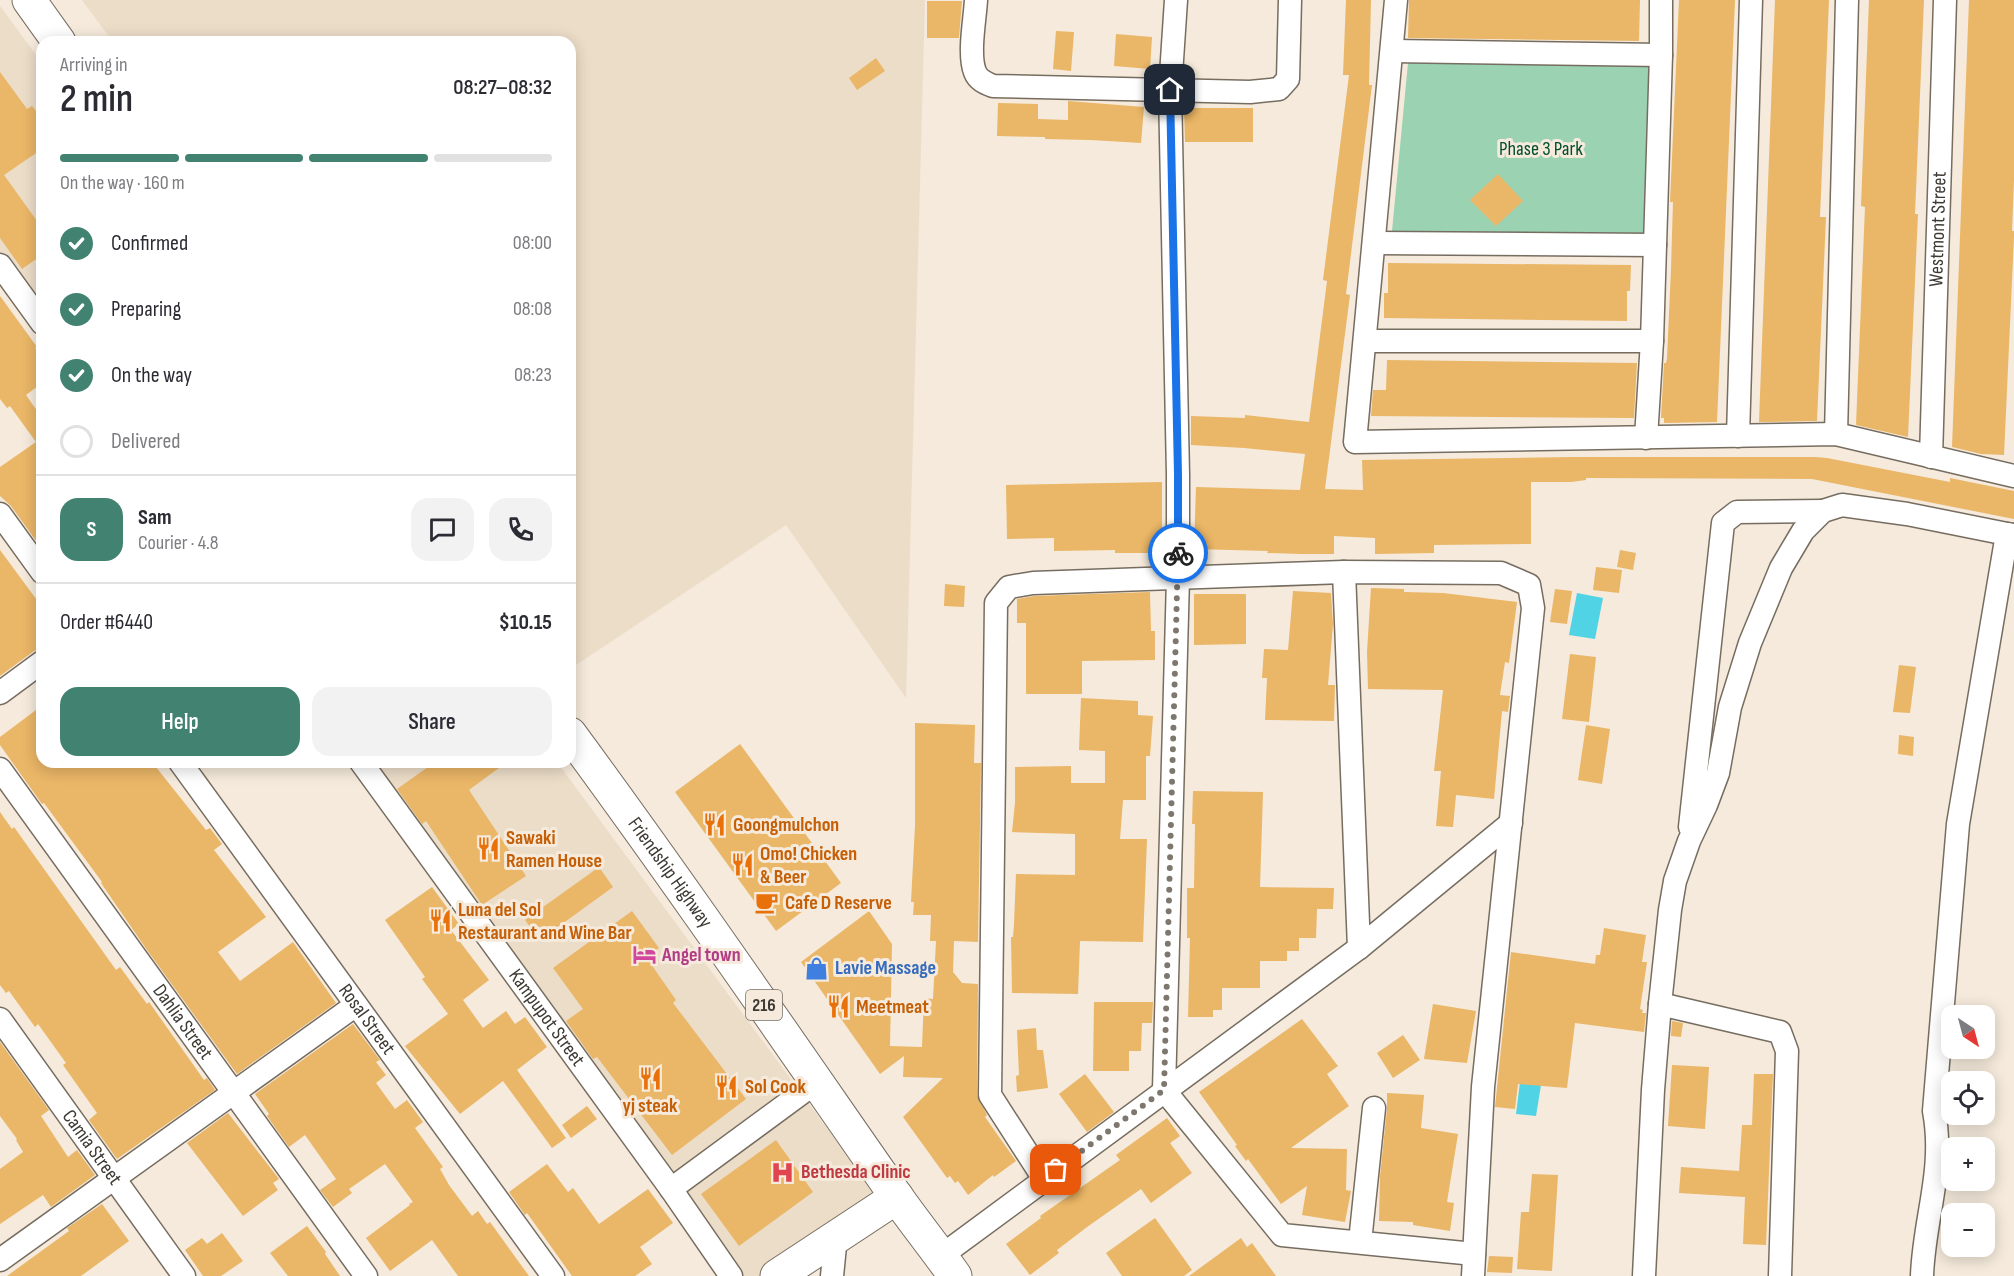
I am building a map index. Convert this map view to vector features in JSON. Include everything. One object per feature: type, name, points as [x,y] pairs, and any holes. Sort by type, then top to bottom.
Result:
[{"type":"main road","points":[[29,0],[55,36]]},
{"type":"main road","name":"Friendship Highway","points":[[576,742],[948,1266]]},
{"type":"main road","points":[[777,1276],[822,1260],[897,1197]]},
{"type":"street","points":[[976,0],[973,56],[975,72],[982,82],[993,86],[1250,92],[1279,89],[1288,79],[1290,0]]},
{"type":"street","points":[[1044,1179],[990,1095],[996,603],[1009,587],[1033,583],[1178,578],[1344,572],[1501,573],[1529,585],[1533,608],[1483,1087],[1474,1265],[1360,1242],[1282,1235],[1164,1090],[1178,578],[1170,90],[1176,0]]},
{"type":"street","points":[[1396,0],[1356,442],[1836,434],[2014,476]]},
{"type":"street","points":[[1646,438],[1652,341],[1661,0]]},
{"type":"street","points":[[1738,436],[1751,0]]},
{"type":"street","points":[[1836,434],[1847,0]]},
{"type":"street","name":"Westmont Street","points":[[1931,457],[1945,0]]},
{"type":"street","points":[[1393,51],[1661,55]]},
{"type":"street","points":[[1375,243],[1654,245]]},
{"type":"street","points":[[0,266],[36,315]]},
{"type":"street","points":[[1365,341],[1652,341]]},
{"type":"street","points":[[1689,841],[1723,523],[1737,512],[1823,511],[1842,505],[1907,514],[2011,534],[1958,824],[1934,1111],[1938,1158],[1922,1276]]},
{"type":"street","points":[[1644,1276],[1653,1090],[1673,891],[1689,841],[1706,806],[1718,773],[1730,707],[1750,643],[1766,602],[1781,568],[1803,531],[1823,511]]},
{"type":"street","points":[[0,514],[36,564]]},
{"type":"street","points":[[1344,572],[1359,948]]},
{"type":"street","points":[[0,693],[36,666]]},
{"type":"street","name":"Rosal Street","points":[[184,768],[553,1276]]},
{"type":"street","name":"Kampupot Street","points":[[365,768],[671,1189],[731,1276]]},
{"type":"street","name":"Dahlia Street","points":[[0,769],[366,1276]]},
{"type":"street","points":[[948,1266],[1044,1179],[1359,948],[1512,823]]},
{"type":"street","points":[[1660,1004],[1780,1032],[1787,1051],[1780,1276]]},
{"type":"street","points":[[12,1276],[0,1260],[356,1005]]},
{"type":"street","name":"Camia Street","points":[[0,1019],[184,1276]]},
{"type":"street","points":[[671,1189],[818,1081]]},
{"type":"street","points":[[1360,1242],[1374,1107]]},
{"type":"shaded area","points":[[82,0],[925,0],[906,698],[786,525],[576,665],[576,36],[109,36]]},
{"type":"shaded area","points":[[0,6],[36,55],[36,307],[0,257]]},
{"type":"shaded area","points":[[369,768],[561,768],[874,1192],[759,1276],[737,1276]]},
{"type":"green space","name":"Phase 3 Park","points":[[1408,63],[1655,64],[1645,236],[1392,231]]},
{"type":"water","points":[[1577,593],[1603,598],[1595,639],[1569,635]]},
{"type":"water","points":[[1520,1082],[1541,1085],[1536,1116],[1516,1114]]},
{"type":"building","points":[[1346,0],[1371,0],[1369,85],[1372,85],[1346,294],[1350,295],[1325,489],[1363,490],[1362,460],[1815,457],[1950,482],[1950,478],[2014,491],[2014,519],[1812,479],[1586,478],[1586,480],[1571,482],[1531,482],[1531,544],[1434,545],[1434,553],[1375,554],[1375,538],[1334,536],[1334,554],[1194,549],[1196,487],[1300,490],[1305,454],[1191,445],[1191,416],[1245,418],[1245,415],[1309,422],[1327,281],[1323,280],[1349,75],[1343,75]]},
{"type":"building","points":[[1409,0],[1640,0],[1639,41],[1408,38]]},
{"type":"building","points":[[1679,0],[1735,0],[1717,422],[1664,423],[1664,418],[1661,418],[1664,363],[1667,358],[1671,269],[1673,202],[1670,202]]},
{"type":"building","points":[[1775,0],[1829,0],[1820,217],[1826,217],[1817,421],[1759,422]]},
{"type":"building","points":[[1869,0],[1924,0],[1915,214],[1918,214],[1908,437],[1856,425],[1865,207],[1861,206]]},
{"type":"building","points":[[1969,0],[2014,0],[2012,231],[2014,231],[2014,237],[2004,455],[1981,454],[1952,447]]},
{"type":"building","points":[[927,1],[962,1],[959,38],[927,38]]},
{"type":"building","points":[[1056,31],[1074,32],[1071,71],[1053,69]]},
{"type":"building","points":[[1116,34],[1152,37],[1150,69],[1114,66]]},
{"type":"building","points":[[876,58],[885,71],[857,90],[849,78]]},
{"type":"building","points":[[0,72],[27,109],[32,106],[36,111],[36,153],[4,175],[36,220],[36,259],[22,269],[0,238]]},
{"type":"building","points":[[1068,101],[1144,107],[1141,143],[997,136],[998,103],[1038,104],[1038,119],[1068,120]]},
{"type":"building","points":[[1184,108],[1253,108],[1253,142],[1185,142]]},
{"type":"building","points":[[1498,174],[1523,201],[1496,226],[1470,200]]},
{"type":"building","points":[[1388,263],[1631,265],[1630,291],[1627,291],[1627,321],[1384,318],[1384,293],[1388,293]]},
{"type":"building","points":[[0,296],[36,346],[36,388],[26,395],[36,409],[36,442],[10,406],[7,408],[0,399]]},
{"type":"building","points":[[1387,360],[1637,363],[1634,418],[1371,416],[1373,390],[1386,390]]},
{"type":"building","points":[[36,442],[36,541],[11,506],[0,496],[0,467]]},
{"type":"building","points":[[1162,482],[1162,553],[1115,553],[1115,550],[1054,551],[1054,538],[1007,539],[1006,485]]},
{"type":"building","points":[[0,550],[36,599],[36,650],[0,676]]},
{"type":"building","points":[[1620,550],[1636,553],[1633,570],[1617,567]]},
{"type":"building","points":[[1596,567],[1622,570],[1619,593],[1593,590]]},
{"type":"building","points":[[945,584],[965,586],[964,607],[944,606]]},
{"type":"building","points":[[1371,588],[1404,589],[1404,592],[1443,593],[1517,602],[1509,663],[1505,662],[1500,695],[1510,696],[1508,712],[1502,711],[1494,799],[1456,795],[1453,827],[1436,826],[1441,771],[1434,771],[1443,690],[1368,689],[1367,652]]},
{"type":"building","points":[[1555,589],[1572,591],[1567,624],[1550,622]]},
{"type":"building","points":[[1293,591],[1331,593],[1333,624],[1328,685],[1335,685],[1334,721],[1265,720],[1267,678],[1262,678],[1264,649],[1288,650]]},
{"type":"building","points":[[1150,592],[1151,631],[1155,631],[1155,660],[1082,661],[1082,694],[1026,694],[1026,623],[1017,623],[1017,599],[1034,596]]},
{"type":"building","points":[[1194,594],[1246,594],[1246,644],[1194,645]]},
{"type":"building","points":[[1570,654],[1596,657],[1589,722],[1562,719]]},
{"type":"building","points":[[1899,665],[1916,667],[1910,713],[1893,712]]},
{"type":"building","points":[[1081,698],[1138,701],[1138,715],[1153,716],[1150,756],[1146,756],[1146,800],[1123,800],[1120,839],[1147,839],[1143,942],[1080,941],[1078,994],[1012,993],[1011,937],[1013,937],[1016,874],[1075,875],[1075,834],[1012,832],[1015,767],[1071,766],[1071,783],[1105,783],[1105,751],[1079,750]]},
{"type":"building","points":[[36,710],[36,768],[157,768],[206,830],[210,828],[222,844],[214,850],[266,917],[218,952],[240,981],[293,942],[336,1003],[237,1074],[147,950],[102,882],[0,745],[0,737]]},
{"type":"building","points":[[915,723],[975,725],[974,763],[981,763],[978,942],[954,941],[953,972],[962,983],[978,984],[977,1095],[987,1115],[985,1117],[1016,1161],[994,1177],[993,1175],[968,1195],[958,1181],[955,1183],[950,1176],[947,1178],[903,1117],[943,1078],[903,1077],[904,1056],[880,1074],[801,962],[869,911],[892,944],[890,1046],[922,1047],[924,998],[933,999],[936,941],[930,941],[931,915],[913,915],[914,902],[911,902],[915,826]]},
{"type":"building","points":[[1586,725],[1610,729],[1602,784],[1578,780]]},
{"type":"building","points":[[1899,735],[1914,737],[1913,756],[1898,754]]},
{"type":"building","points":[[740,744],[841,883],[776,931],[675,792]]},
{"type":"building","points":[[427,768],[499,768],[469,790],[526,876],[482,905],[426,821],[422,824],[397,789]]},
{"type":"building","points":[[1193,791],[1263,792],[1260,887],[1334,888],[1333,909],[1317,909],[1316,938],[1299,938],[1299,951],[1287,951],[1287,961],[1260,961],[1260,988],[1222,988],[1222,1010],[1213,1010],[1213,1017],[1188,1017],[1190,938],[1187,938],[1187,888],[1194,888]]},
{"type":"building","points":[[0,812],[12,829],[14,827],[116,970],[120,967],[147,1004],[149,1002],[204,1080],[207,1078],[215,1090],[117,1159],[89,1120],[97,1113],[63,1065],[66,1063],[38,1024],[35,1027],[9,991],[6,993],[0,985]]},
{"type":"building","points":[[599,867],[613,887],[540,940],[525,920]]},
{"type":"building","points":[[432,887],[459,924],[451,930],[489,980],[463,1000],[483,1028],[506,1011],[515,1024],[525,1017],[547,1047],[517,1070],[566,1138],[552,1148],[503,1081],[460,1114],[405,1046],[448,1014],[422,979],[425,977],[385,920]]},
{"type":"building","points":[[632,911],[659,948],[646,957],[676,1000],[673,1003],[746,1099],[672,1155],[597,1057],[593,1059],[566,1021],[583,1009],[553,968]]},
{"type":"building","points":[[1604,928],[1646,935],[1642,962],[1647,962],[1640,1009],[1643,1010],[1642,1013],[1646,1013],[1644,1032],[1575,1023],[1567,1088],[1518,1084],[1515,1109],[1495,1107],[1511,952],[1595,964],[1596,955],[1600,955]]},
{"type":"building","points":[[1094,1002],[1153,1002],[1152,1023],[1142,1023],[1141,1051],[1129,1051],[1129,1071],[1093,1071]]},
{"type":"building","points":[[1433,1004],[1476,1011],[1467,1063],[1424,1059]]},
{"type":"building","points":[[1302,1019],[1338,1066],[1327,1074],[1349,1106],[1291,1148],[1347,1149],[1346,1190],[1351,1191],[1345,1222],[1302,1215],[1307,1186],[1281,1204],[1248,1159],[1246,1161],[1235,1146],[1237,1145],[1199,1092]]},
{"type":"building","points":[[1672,1021],[1683,1023],[1681,1037],[1671,1036]]},
{"type":"building","points":[[353,1024],[380,1060],[376,1062],[386,1075],[376,1083],[395,1109],[407,1100],[423,1122],[415,1128],[443,1167],[440,1169],[449,1185],[472,1216],[478,1211],[487,1224],[490,1222],[529,1276],[458,1276],[432,1240],[390,1271],[366,1238],[413,1202],[385,1164],[349,1189],[352,1193],[333,1207],[320,1190],[336,1179],[305,1135],[289,1147],[267,1116],[269,1114],[255,1094]]},
{"type":"building","points":[[1036,1028],[1037,1050],[1043,1050],[1048,1088],[1017,1092],[1016,1076],[1019,1075],[1017,1030]]},
{"type":"building","points":[[1403,1035],[1420,1060],[1393,1078],[1377,1053]]},
{"type":"building","points":[[0,1042],[49,1110],[41,1116],[68,1157],[77,1150],[95,1175],[51,1207],[43,1195],[0,1224],[0,1169],[23,1152],[17,1139],[0,1116]]},
{"type":"building","points":[[1672,1065],[1709,1067],[1705,1129],[1668,1126]]},
{"type":"building","points":[[1085,1074],[1114,1112],[1087,1132],[1059,1094]]},
{"type":"building","points":[[1754,1074],[1773,1074],[1766,1245],[1743,1244],[1745,1197],[1679,1193],[1681,1167],[1739,1171],[1742,1125],[1752,1125]]},
{"type":"building","points":[[1387,1093],[1424,1095],[1421,1128],[1458,1134],[1447,1202],[1454,1203],[1450,1231],[1413,1225],[1413,1222],[1379,1221],[1380,1176]]},
{"type":"building","points":[[587,1106],[597,1119],[571,1138],[562,1125]]},
{"type":"building","points":[[228,1113],[279,1179],[273,1183],[278,1190],[243,1216],[187,1143]]},
{"type":"building","points":[[1167,1118],[1180,1136],[1170,1143],[1192,1173],[1151,1203],[1141,1189],[1057,1250],[1059,1253],[1030,1275],[1006,1244],[1041,1218],[1040,1216],[1120,1160],[1116,1155]]},
{"type":"building","points":[[776,1140],[813,1192],[739,1246],[701,1194]]},
{"type":"building","points":[[547,1164],[568,1192],[573,1188],[599,1224],[648,1189],[673,1223],[640,1247],[652,1264],[635,1276],[572,1276],[527,1213],[525,1215],[509,1192]]},
{"type":"building","points":[[1532,1174],[1558,1175],[1552,1271],[1517,1269],[1521,1212],[1529,1212]]},
{"type":"building","points":[[102,1204],[129,1241],[81,1276],[7,1276],[69,1231],[67,1228]]},
{"type":"building","points":[[1155,1218],[1192,1270],[1184,1276],[1122,1276],[1106,1253]]},
{"type":"building","points":[[307,1226],[340,1276],[288,1276],[270,1253]]},
{"type":"building","points":[[222,1233],[243,1261],[221,1276],[203,1276],[185,1250],[202,1238],[207,1244]]},
{"type":"building","points":[[1241,1238],[1247,1247],[1252,1243],[1276,1276],[1189,1276]]},
{"type":"building","points":[[1489,1256],[1513,1257],[1512,1273],[1487,1272]]},
{"type":"way so far","points":[[1056,1170],[1164,1090],[1178,553]]},
{"type":"place","name":"Goongmulchon","points":[[715,825]]},
{"type":"place","name":"Sawaki Ramen House","points":[[488,849]]},
{"type":"place","name":"Omo! Chicken & Beer","points":[[742,865]]},
{"type":"place","name":"Cafe D Reserve","points":[[767,903]]},
{"type":"place","name":"Luna del Sol Restaurant and Wine Bar","points":[[440,921]]},
{"type":"place","name":"Angel town","points":[[644,955]]},
{"type":"place","name":"Lavie Massage","points":[[817,968]]},
{"type":"place","name":"Meetmeat","points":[[838,1007]]},
{"type":"place","name":"yj steak","points":[[650,1078]]},
{"type":"place","name":"Sol Cook","points":[[727,1087]]},
{"type":"place","name":"Bethesda Clinic","points":[[783,1172]]},
{"type":"route","points":[[1170,90],[1178,553]]}]
